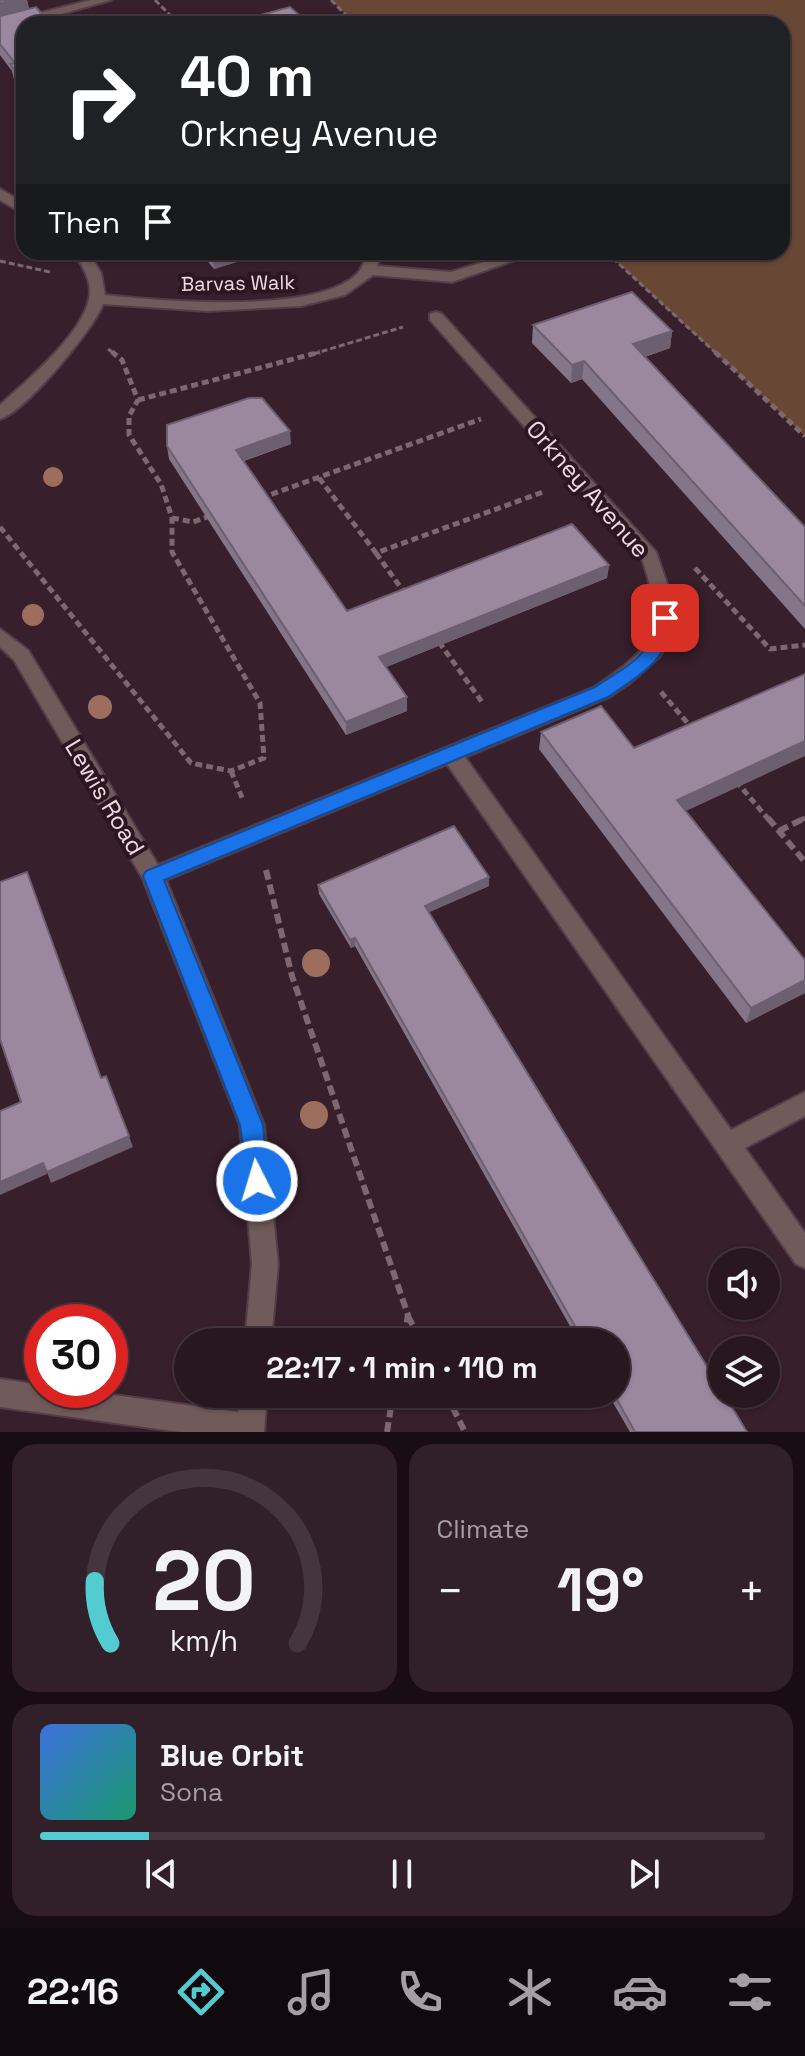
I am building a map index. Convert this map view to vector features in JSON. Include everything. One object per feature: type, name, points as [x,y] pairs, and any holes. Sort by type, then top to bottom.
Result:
[{"type":"street","points":[[43,16],[105,0]]},
{"type":"street","points":[[0,414],[81,330],[97,299],[94,271],[86,260]]},
{"type":"street","points":[[373,260],[371,270],[452,277],[506,260]]},
{"type":"street","name":"Barvas Walk","points":[[97,299],[143,305],[286,304],[339,294],[371,270]]},
{"type":"street","name":"Orkney Avenue","points":[[153,876],[602,692],[640,667],[663,639],[666,597],[650,557],[436,317]]},
{"type":"street","name":"Lewis Road","points":[[0,636],[21,655],[153,876],[252,1125],[265,1264],[259,1328]]},
{"type":"street","points":[[451,753],[805,1255]]},
{"type":"street","points":[[727,1145],[805,1103]]},
{"type":"street","points":[[0,1393],[250,1430],[252,1408]]},
{"type":"path","points":[[155,0],[171,16]]},
{"type":"path","points":[[331,0],[347,16]]},
{"type":"path","points":[[615,260],[805,436]]},
{"type":"path","points":[[0,527],[191,763],[231,771],[264,758],[260,703],[172,552],[172,518],[161,484],[129,435],[129,416],[138,400],[269,368],[436,317]]},
{"type":"path","points":[[81,330],[122,360],[138,400]]},
{"type":"path","points":[[249,502],[515,406]]},
{"type":"path","points":[[319,478],[413,605]]},
{"type":"path","points":[[376,553],[582,478]]},
{"type":"path","points":[[172,518],[193,522],[221,512]]},
{"type":"path","points":[[650,557],[685,557],[770,649],[805,645]]},
{"type":"path","points":[[431,630],[504,733]]},
{"type":"path","points":[[640,667],[699,737]]},
{"type":"path","points":[[231,771],[257,831],[292,976],[414,1328]]},
{"type":"path","points":[[729,773],[805,862]]},
{"type":"path","points":[[779,831],[805,818]]},
{"type":"path","points":[[406,1328],[408,1315]]},
{"type":"path","points":[[387,1432],[391,1408]]},
{"type":"path","points":[[453,1408],[465,1432]]},
{"type":"shaded area","points":[[331,0],[805,0],[805,436],[615,260],[790,260],[790,16],[347,16]]},
{"type":"building","points":[[36,7],[43,16],[16,16],[16,72],[10,64],[15,63],[0,44],[0,16]]},
{"type":"building","points":[[290,7],[300,16],[257,16]]},
{"type":"building","points":[[632,292],[672,331],[633,344],[805,527],[805,606],[584,361],[572,365],[533,325]]},
{"type":"building","points":[[249,398],[262,398],[290,431],[236,450],[347,611],[572,524],[609,565],[379,657],[407,697],[346,722],[167,446],[167,425]]},
{"type":"building","points":[[805,674],[805,741],[677,800],[805,960],[805,980],[751,1008],[541,732],[601,706],[634,748]]},
{"type":"building","points":[[454,826],[489,877],[425,906],[708,1368],[708,1408],[732,1408],[747,1432],[635,1432],[622,1408],[630,1408],[630,1328],[576,1328],[355,938],[350,940],[318,885]]},
{"type":"building","points":[[27,872],[101,1078],[106,1076],[129,1136],[47,1172],[43,1163],[0,1182],[0,1111],[21,1102],[0,1039],[0,882]]},
{"type":"route","points":[[257,1181],[252,1125],[153,876],[602,692],[640,667],[663,639],[665,618]]}]
